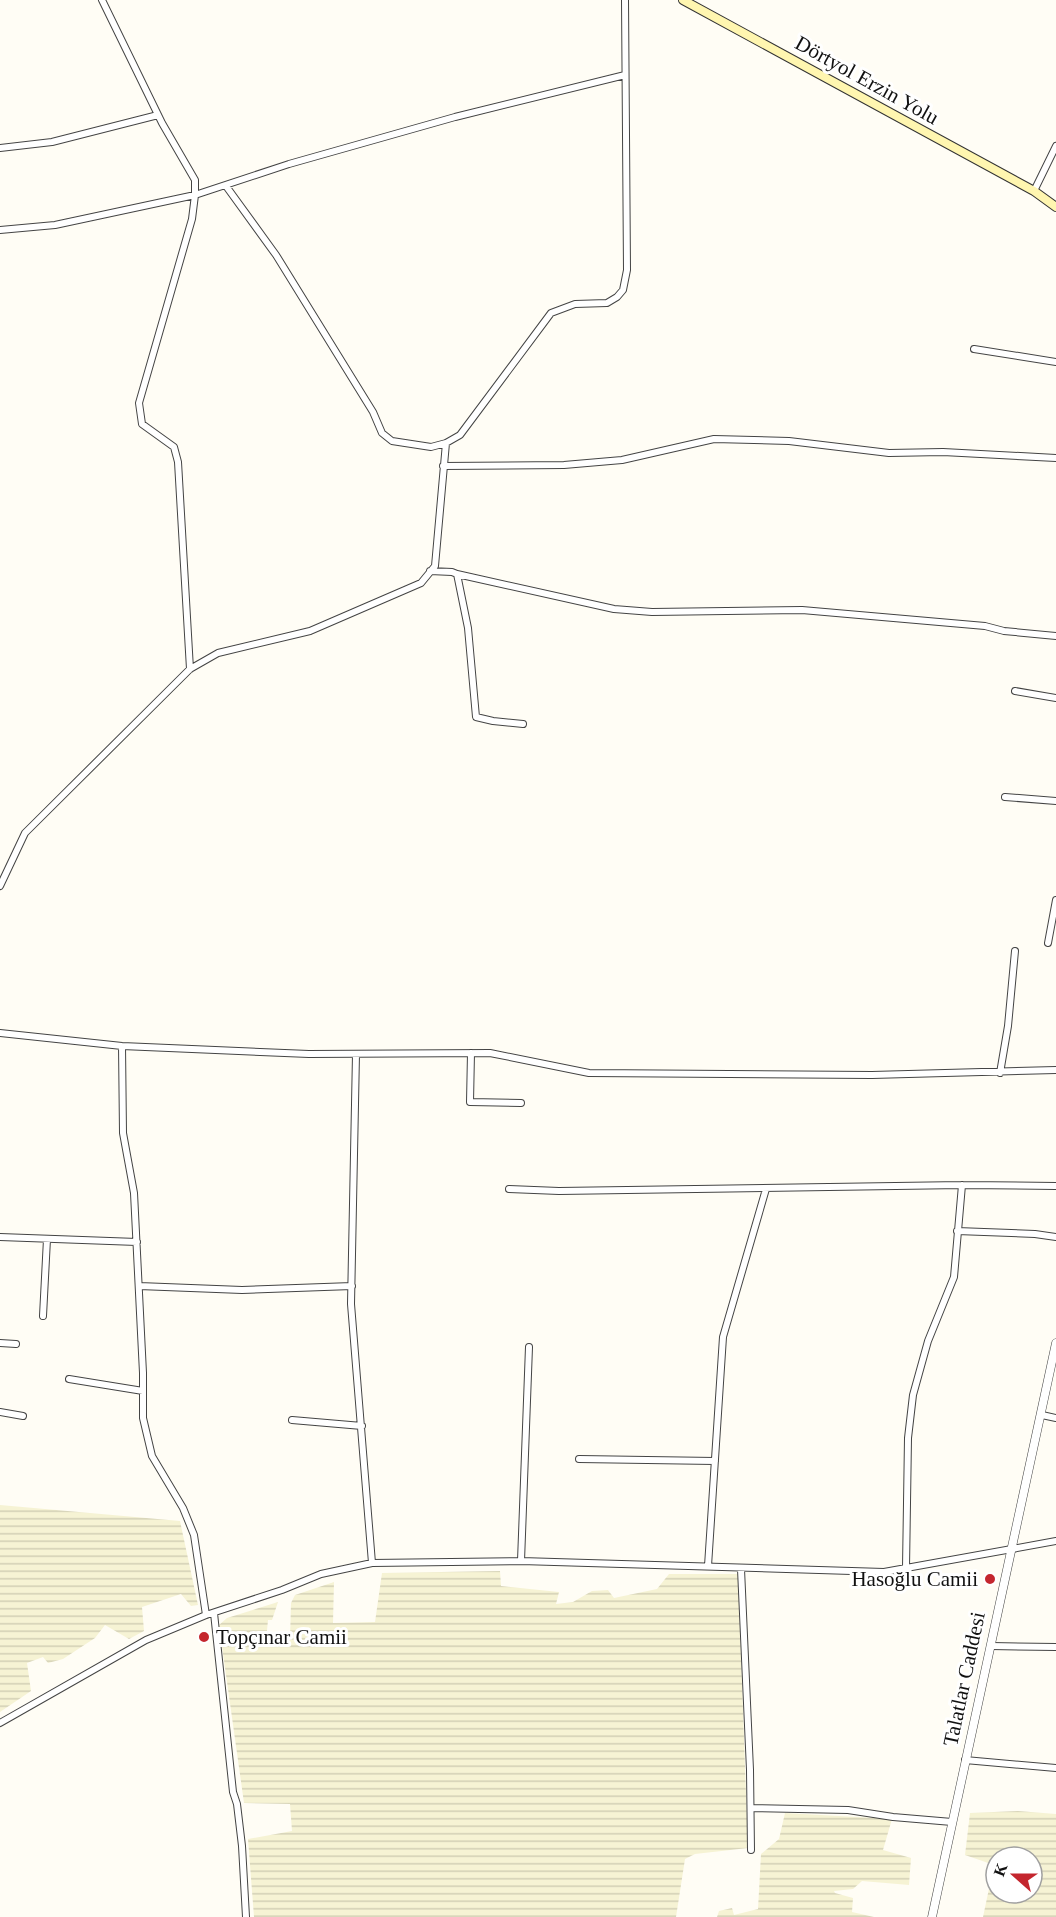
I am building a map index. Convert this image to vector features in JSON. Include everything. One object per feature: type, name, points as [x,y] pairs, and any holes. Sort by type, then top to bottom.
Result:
[{"type":"main road","name":"Dörtyol Erzin Yolu","points":[[683,0],[1034,191],[1056,207]]},
{"type":"street","points":[[102,0],[158,115],[195,180],[192,219],[139,403],[142,424],[174,447],[178,462],[190,669]]},
{"type":"street","points":[[226,186],[276,255],[373,412],[382,434],[392,441],[431,447],[446,443],[460,435],[551,313],[575,304],[607,303],[623,290],[627,270],[625,0]]},
{"type":"street","points":[[0,230],[55,225],[195,195],[289,164],[454,117],[625,75]]},
{"type":"street","points":[[0,148],[52,142],[158,115]]},
{"type":"street","points":[[1034,191],[1056,146]]},
{"type":"street","points":[[974,349],[1056,362]]},
{"type":"street","points":[[442,466],[564,465],[622,460],[724,439],[789,441],[889,453],[943,452],[1056,458]]},
{"type":"street","points":[[0,886],[25,833],[190,669],[218,654],[309,631],[421,583],[435,566],[442,466],[446,443]]},
{"type":"street","points":[[430,571],[452,572],[614,609],[652,612],[802,610],[984,626],[1004,632],[1056,636]]},
{"type":"street","points":[[457,574],[468,628],[476,717],[523,724]]},
{"type":"street","points":[[1015,691],[1056,698]]},
{"type":"street","points":[[1005,796],[1056,801]]},
{"type":"street","points":[[1048,943],[1056,900]]},
{"type":"street","points":[[1000,1073],[1008,1026],[1015,951]]},
{"type":"street","points":[[0,1033],[122,1046],[356,1054],[490,1053],[590,1073],[872,1075],[1056,1070]]},
{"type":"street","points":[[122,1046],[123,1133],[134,1192],[137,1242],[143,1418],[152,1456],[183,1508],[194,1535],[206,1615]]},
{"type":"street","points":[[471,1053],[470,1102],[520,1103]]},
{"type":"street","points":[[356,1054],[351,1304],[372,1563]]},
{"type":"street","points":[[906,1568],[908,1438],[913,1395],[928,1341],[954,1277],[962,1185]]},
{"type":"street","points":[[509,1189],[559,1191],[962,1185],[1056,1186]]},
{"type":"street","points":[[708,1566],[723,1337],[766,1189]]},
{"type":"street","points":[[957,1231],[1035,1233],[1056,1237]]},
{"type":"street","points":[[0,1237],[137,1242]]},
{"type":"street","points":[[43,1316],[47,1239]]},
{"type":"street","points":[[139,1286],[242,1290],[351,1286]]},
{"type":"street","points":[[0,1343],[16,1344]]},
{"type":"street","points":[[521,1561],[529,1347]]},
{"type":"street","name":"Talatlar Caddesi","points":[[932,1917],[1056,1348]]},
{"type":"street","points":[[69,1379],[143,1391]]},
{"type":"street","points":[[0,1412],[23,1416]]},
{"type":"street","points":[[1041,1415],[1056,1418]]},
{"type":"street","points":[[292,1420],[362,1426]]},
{"type":"street","points":[[579,1459],[715,1461]]},
{"type":"street","points":[[0,1723],[146,1640],[206,1615],[282,1590],[321,1574],[372,1563],[521,1561],[884,1572],[1056,1541]]},
{"type":"street","points":[[741,1569],[751,1850]]},
{"type":"street","points":[[214,1612],[233,1792],[237,1804],[242,1846],[246,1917]]},
{"type":"street","points":[[991,1646],[1056,1647]]},
{"type":"street","points":[[965,1760],[1056,1768]]},
{"type":"street","points":[[751,1808],[848,1810],[952,1822]]},
{"type":"shaded area","points":[[0,1505],[180,1521],[198,1605],[191,1606],[181,1594],[142,1607],[144,1631],[129,1639],[105,1625],[95,1638],[63,1659],[48,1663],[43,1657],[27,1663],[31,1691],[0,1712]]},
{"type":"shaded area","points":[[500,1571],[501,1586],[559,1592],[556,1604],[573,1602],[592,1591],[608,1590],[614,1598],[657,1589],[669,1574],[738,1574],[748,1848],[695,1854],[685,1859],[676,1917],[254,1917],[248,1839],[292,1831],[290,1804],[244,1803],[219,1625],[227,1618],[278,1602],[272,1620],[268,1620],[266,1641],[290,1640],[291,1603],[295,1595],[334,1582],[333,1623],[375,1622],[382,1573]]},
{"type":"shaded area","points":[[1018,1811],[1056,1814],[1056,1917],[983,1917],[986,1905],[1044,1905],[1044,1845],[984,1845],[984,1862],[965,1855],[970,1813]]},
{"type":"shaded area","points":[[785,1813],[892,1819],[883,1850],[911,1858],[909,1885],[862,1881],[853,1889],[834,1891],[853,1898],[852,1912],[874,1917],[717,1917],[719,1911],[732,1908],[734,1915],[758,1909],[761,1854],[779,1839]]},
{"type":"place","name":"Hasoğlu Camii","points":[[990,1579]]},
{"type":"place","name":"Topçınar Camii","points":[[204,1637]]}]
